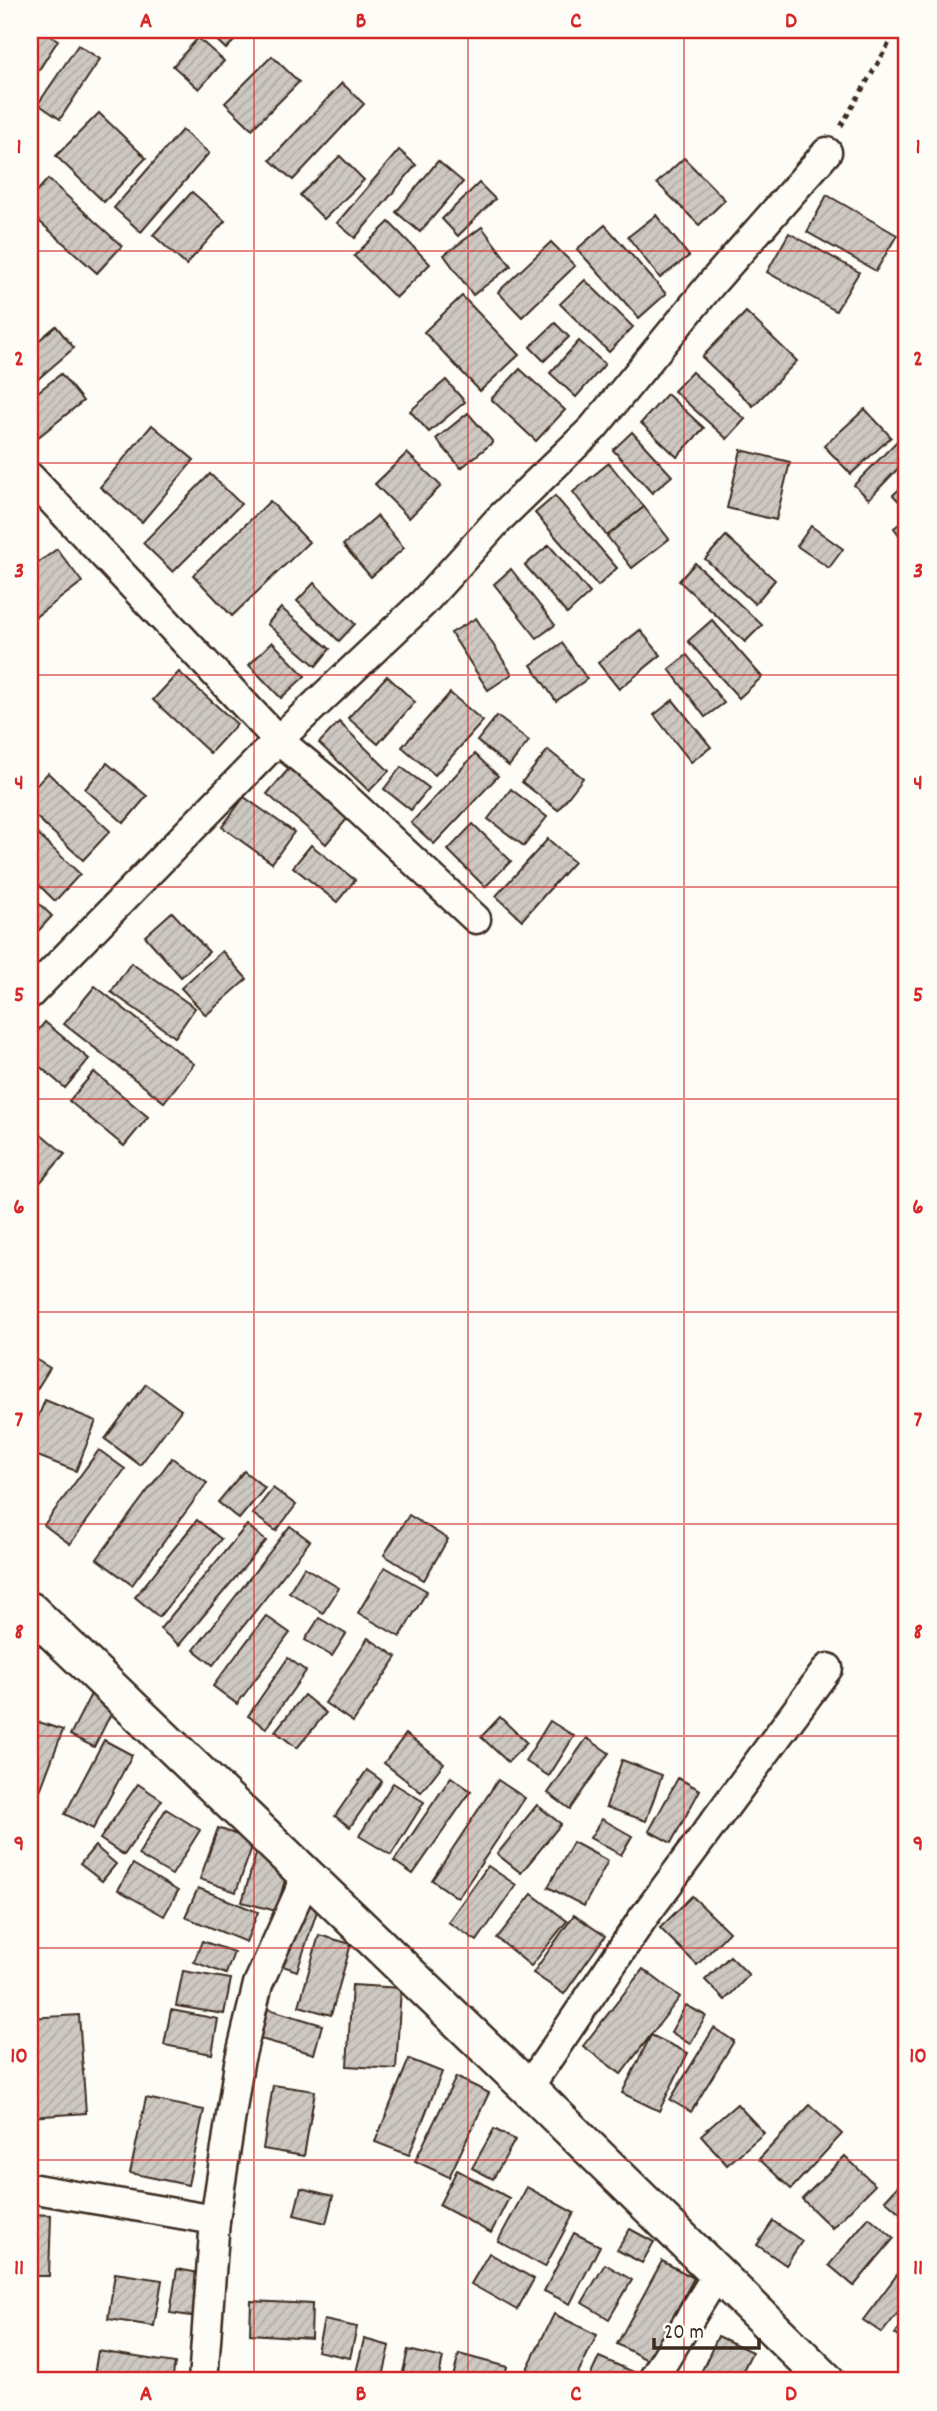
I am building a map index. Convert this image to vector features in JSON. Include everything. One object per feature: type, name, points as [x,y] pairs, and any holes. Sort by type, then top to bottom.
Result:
[{"type":"street","points":[[30,994],[278,740],[423,603],[499,519],[593,428],[712,283],[827,152]]},
{"type":"street","points":[[30,477],[278,740],[327,780],[476,919]]},
{"type":"street","points":[[30,1610],[528,2088],[827,2381]]},
{"type":"street","points":[[528,2088],[643,1918],[828,1668]]},
{"type":"street","points":[[203,2381],[215,2220],[239,2063],[258,1984],[307,1875]]},
{"type":"street","points":[[30,2188],[215,2220]]},
{"type":"street","points":[[652,2381],[717,2274]]},
{"type":"path","points":[[827,152],[872,68],[897,30]]},
{"type":"building","points":[[40,30],[58,40],[30,84],[30,46]]},
{"type":"building","points":[[206,30],[245,30],[226,49]]},
{"type":"building","points":[[198,38],[224,61],[199,89],[173,66]]},
{"type":"building","points":[[78,45],[100,59],[60,119],[38,104]]},
{"type":"building","points":[[272,56],[299,82],[252,129],[225,103]]},
{"type":"building","points":[[342,83],[364,104],[293,180],[270,160]]},
{"type":"building","points":[[99,113],[146,158],[104,202],[56,156]]},
{"type":"building","points":[[182,130],[209,153],[141,232],[114,208]]},
{"type":"building","points":[[399,150],[416,165],[355,238],[337,223]]},
{"type":"building","points":[[340,156],[364,180],[324,219],[300,195]]},
{"type":"building","points":[[684,158],[725,200],[699,225],[657,183]]},
{"type":"building","points":[[438,161],[463,182],[420,232],[396,212]]},
{"type":"building","points":[[48,179],[122,246],[97,273],[30,213],[30,199]]},
{"type":"building","points":[[479,183],[495,199],[458,236],[442,219]]},
{"type":"building","points":[[192,192],[225,221],[186,265],[153,235]]},
{"type":"building","points":[[827,195],[897,235],[876,271],[807,232]]},
{"type":"building","points":[[656,215],[689,256],[660,278],[628,237]]},
{"type":"building","points":[[389,222],[430,264],[396,298],[354,256]]},
{"type":"building","points":[[605,225],[666,294],[639,318],[577,249]]},
{"type":"building","points":[[482,227],[511,266],[473,295],[444,255]]},
{"type":"building","points":[[789,233],[859,272],[836,311],[767,272]]},
{"type":"building","points":[[551,242],[575,266],[522,317],[498,292]]},
{"type":"building","points":[[585,280],[633,327],[609,352],[560,304]]},
{"type":"building","points":[[462,296],[519,355],[480,391],[424,332]]},
{"type":"building","points":[[746,312],[797,361],[753,406],[702,357]]},
{"type":"building","points":[[555,323],[569,337],[544,361],[530,347]]},
{"type":"building","points":[[56,326],[74,348],[38,379],[30,369],[30,348]]},
{"type":"building","points":[[579,341],[605,364],[576,397],[550,373]]},
{"type":"building","points":[[520,369],[565,410],[536,441],[491,399]]},
{"type":"building","points":[[692,372],[745,419],[727,439],[674,391]]},
{"type":"building","points":[[61,374],[83,401],[37,438],[30,430],[30,398]]},
{"type":"building","points":[[446,380],[465,402],[429,432],[410,411]]},
{"type":"building","points":[[667,394],[704,428],[677,457],[641,423]]},
{"type":"building","points":[[865,409],[891,437],[851,474],[824,446]]},
{"type":"building","points":[[468,413],[493,442],[461,468],[436,439]]},
{"type":"building","points":[[152,425],[194,460],[142,522],[100,487]]},
{"type":"building","points":[[632,432],[672,476],[652,493],[613,450]]},
{"type":"building","points":[[904,434],[907,436],[907,459],[869,499],[854,485]]},
{"type":"building","points":[[741,450],[790,462],[776,520],[727,508]]},
{"type":"building","points":[[407,453],[441,486],[409,518],[375,484]]},
{"type":"building","points":[[609,463],[644,507],[607,536],[573,492]]},
{"type":"building","points":[[210,474],[241,504],[173,572],[143,543]]},
{"type":"building","points":[[905,484],[907,486],[906,509],[893,495]]},
{"type":"building","points":[[555,496],[617,568],[598,586],[535,513]]},
{"type":"building","points":[[270,501],[309,542],[232,616],[193,575]]},
{"type":"building","points":[[644,507],[669,539],[632,568],[607,536]]},
{"type":"building","points":[[377,516],[404,548],[371,577],[343,545]]},
{"type":"building","points":[[907,518],[907,546],[894,528]]},
{"type":"building","points":[[811,526],[843,549],[829,568],[797,546]]},
{"type":"building","points":[[726,536],[775,580],[755,604],[705,559]]},
{"type":"building","points":[[549,545],[590,593],[567,614],[525,565]]},
{"type":"building","points":[[57,549],[82,582],[30,621],[30,569]]},
{"type":"building","points":[[695,563],[762,625],[745,642],[679,581]]},
{"type":"building","points":[[511,569],[555,625],[537,638],[494,584]]},
{"type":"building","points":[[314,583],[355,624],[339,641],[297,601]]},
{"type":"building","points":[[281,608],[330,649],[316,666],[267,624]]},
{"type":"building","points":[[476,618],[512,674],[488,690],[451,633]]},
{"type":"building","points":[[712,620],[762,677],[739,698],[688,641]]},
{"type":"building","points":[[640,630],[661,655],[619,689],[598,663]]},
{"type":"building","points":[[272,642],[305,676],[281,698],[249,665]]},
{"type":"building","points":[[562,643],[587,679],[556,701],[531,665]]},
{"type":"building","points":[[687,655],[724,703],[705,717],[669,669]]},
{"type":"building","points":[[179,672],[237,724],[210,753],[153,700]]},
{"type":"building","points":[[387,676],[415,702],[378,744],[348,718]]},
{"type":"building","points":[[450,693],[483,721],[435,775],[402,747]]},
{"type":"building","points":[[673,700],[711,747],[691,762],[654,715]]},
{"type":"building","points":[[497,716],[529,741],[509,766],[477,741]]},
{"type":"building","points":[[339,722],[389,771],[369,791],[319,743]]},
{"type":"building","points":[[548,750],[583,778],[558,810],[522,782]]},
{"type":"building","points":[[475,754],[498,776],[434,844],[411,823]]},
{"type":"building","points":[[107,763],[147,796],[124,823],[85,789]]},
{"type":"building","points":[[293,764],[352,813],[326,844],[267,794]]},
{"type":"building","points":[[401,767],[429,788],[411,810],[384,789]]},
{"type":"building","points":[[48,773],[110,831],[83,860],[30,811],[30,792]]},
{"type":"building","points":[[511,789],[547,817],[524,846],[488,819]]},
{"type":"building","points":[[244,797],[294,832],[272,863],[222,827]]},
{"type":"building","points":[[473,824],[511,861],[485,887],[448,850]]},
{"type":"building","points":[[30,827],[80,874],[55,901],[30,876]]},
{"type":"building","points":[[548,839],[574,862],[522,920],[496,896]]},
{"type":"building","points":[[311,845],[355,880],[337,902],[293,867]]},
{"type":"building","points":[[30,895],[52,916],[30,940]]},
{"type":"building","points":[[172,912],[209,952],[181,977],[145,936]]},
{"type":"building","points":[[222,951],[247,979],[206,1015],[181,988]]},
{"type":"building","points":[[131,963],[195,1008],[175,1037],[111,992]]},
{"type":"building","points":[[95,986],[194,1064],[164,1102],[64,1024]]},
{"type":"building","points":[[45,1022],[89,1059],[65,1088],[30,1058],[30,1040]]},
{"type":"building","points":[[94,1072],[148,1117],[124,1146],[69,1101]]},
{"type":"building","points":[[35,1129],[65,1154],[30,1194],[30,1136]]},
{"type":"building","points":[[30,1356],[50,1368],[32,1397],[30,1396]]},
{"type":"building","points":[[146,1384],[181,1410],[140,1465],[105,1439]]},
{"type":"building","points":[[45,1400],[96,1421],[76,1471],[30,1453],[30,1437]]},
{"type":"building","points":[[99,1450],[125,1469],[70,1544],[44,1525]]},
{"type":"building","points":[[172,1458],[207,1483],[132,1585],[97,1559]]},
{"type":"building","points":[[244,1471],[265,1488],[239,1519],[218,1502]]},
{"type":"building","points":[[273,1488],[296,1505],[276,1531],[253,1514]]},
{"type":"building","points":[[409,1515],[448,1539],[424,1580],[384,1555]]},
{"type":"building","points":[[197,1520],[221,1539],[159,1617],[135,1597]]},
{"type":"building","points":[[247,1525],[266,1541],[179,1645],[160,1629]]},
{"type":"building","points":[[290,1526],[310,1541],[213,1665],[194,1650]]},
{"type":"building","points":[[304,1567],[339,1588],[323,1613],[289,1592]]},
{"type":"building","points":[[385,1567],[427,1591],[400,1637],[358,1613]]},
{"type":"building","points":[[266,1616],[290,1633],[237,1704],[213,1686]]},
{"type":"building","points":[[319,1618],[346,1634],[332,1656],[305,1640]]},
{"type":"building","points":[[368,1638],[397,1657],[353,1722],[325,1703]]},
{"type":"building","points":[[288,1658],[306,1671],[266,1728],[248,1716]]},
{"type":"building","points":[[91,1694],[115,1706],[94,1747],[70,1735]]},
{"type":"building","points":[[304,1695],[326,1713],[297,1748],[275,1731]]},
{"type":"building","points":[[500,1717],[527,1743],[508,1762],[481,1737]]},
{"type":"building","points":[[30,1719],[63,1730],[38,1796],[30,1793]]},
{"type":"building","points":[[550,1721],[574,1736],[549,1776],[525,1761]]},
{"type":"building","points":[[406,1734],[444,1763],[421,1792],[384,1763]]},
{"type":"building","points":[[587,1738],[609,1753],[570,1809],[548,1793]]},
{"type":"building","points":[[104,1740],[132,1755],[93,1829],[65,1814]]},
{"type":"building","points":[[622,1760],[662,1775],[646,1821],[606,1807]]},
{"type":"building","points":[[367,1770],[382,1781],[350,1827],[335,1816]]},
{"type":"building","points":[[451,1777],[471,1791],[413,1874],[394,1861]]},
{"type":"building","points":[[678,1778],[700,1790],[671,1843],[649,1831]]},
{"type":"building","points":[[498,1780],[525,1798],[458,1898],[432,1880]]},
{"type":"building","points":[[393,1783],[424,1802],[391,1855],[359,1836]]},
{"type":"building","points":[[138,1784],[162,1800],[124,1855],[100,1839]]},
{"type":"building","points":[[537,1805],[561,1824],[521,1873],[497,1854]]},
{"type":"building","points":[[166,1809],[200,1830],[172,1875],[138,1855]]},
{"type":"building","points":[[602,1819],[632,1836],[621,1855],[590,1838]]},
{"type":"building","points":[[218,1828],[254,1841],[236,1892],[200,1879]]},
{"type":"building","points":[[573,1842],[608,1861],[584,1906],[548,1887]]},
{"type":"building","points":[[95,1846],[116,1864],[102,1881],[80,1864]]},
{"type":"building","points":[[256,1854],[290,1863],[276,1911],[242,1902]]},
{"type":"building","points":[[133,1864],[178,1891],[164,1916],[118,1890]]},
{"type":"building","points":[[488,1866],[516,1885],[477,1941],[448,1922]]},
{"type":"building","points":[[198,1888],[258,1912],[246,1942],[185,1917]]},
{"type":"building","points":[[532,1894],[567,1921],[531,1966],[497,1938]]},
{"type":"building","points":[[692,1896],[729,1932],[697,1965],[660,1928]]},
{"type":"building","points":[[298,1901],[318,1908],[297,1971],[277,1964]]},
{"type":"building","points":[[574,1915],[605,1936],[564,1994],[533,1973]]},
{"type":"building","points":[[319,1935],[351,1944],[331,2015],[299,2006]]},
{"type":"building","points":[[202,1941],[234,1952],[226,1974],[194,1962]]},
{"type":"building","points":[[730,1956],[749,1975],[725,2000],[705,1980]]},
{"type":"building","points":[[643,1969],[680,1997],[621,2074],[583,2046]]},
{"type":"building","points":[[183,1971],[231,1979],[224,2014],[176,2006]]},
{"type":"building","points":[[352,1985],[401,1988],[396,2069],[347,2066]]},
{"type":"building","points":[[686,2005],[706,2016],[690,2044],[671,2032]]},
{"type":"building","points":[[265,2008],[322,2025],[314,2054],[257,2038]]},
{"type":"building","points":[[171,2010],[218,2019],[212,2054],[164,2045]]},
{"type":"building","points":[[79,2015],[86,2113],[30,2117],[30,2018]]},
{"type":"building","points":[[714,2028],[734,2041],[691,2112],[670,2100]]},
{"type":"building","points":[[651,2035],[688,2053],[659,2111],[622,2093]]},
{"type":"building","points":[[409,2059],[442,2072],[409,2155],[375,2142]]},
{"type":"building","points":[[456,2077],[489,2093],[449,2177],[415,2161]]},
{"type":"building","points":[[273,2085],[315,2091],[304,2156],[263,2149]]},
{"type":"building","points":[[146,2098],[204,2110],[188,2185],[130,2173]]},
{"type":"building","points":[[737,2104],[764,2133],[727,2165],[701,2135]]},
{"type":"building","points":[[810,2105],[842,2134],[791,2189],[759,2159]]},
{"type":"building","points":[[494,2129],[515,2140],[493,2179],[472,2168]]},
{"type":"building","points":[[845,2156],[875,2185],[832,2228],[802,2199]]},
{"type":"building","points":[[457,2170],[509,2198],[491,2233],[439,2205]]},
{"type":"building","points":[[907,2176],[907,2219],[885,2200]]},
{"type":"building","points":[[527,2187],[574,2213],[545,2267],[498,2241]]},
{"type":"building","points":[[301,2188],[333,2196],[326,2223],[294,2215]]},
{"type":"building","points":[[30,2214],[51,2215],[49,2276],[30,2276]]},
{"type":"building","points":[[869,2217],[894,2238],[854,2286],[829,2265]]},
{"type":"building","points":[[773,2221],[802,2241],[786,2265],[757,2245]]},
{"type":"building","points":[[630,2229],[654,2242],[642,2263],[617,2250]]},
{"type":"building","points":[[574,2233],[600,2246],[570,2304],[544,2291]]},
{"type":"building","points":[[489,2253],[534,2279],[517,2310],[471,2284]]},
{"type":"building","points":[[662,2261],[694,2278],[649,2361],[617,2344]]},
{"type":"building","points":[[605,2264],[632,2280],[609,2319],[582,2303]]},
{"type":"building","points":[[905,2264],[907,2301],[882,2333],[863,2320]]},
{"type":"building","points":[[177,2269],[205,2274],[198,2317],[170,2313]]},
{"type":"building","points":[[115,2273],[162,2280],[154,2326],[108,2319]]},
{"type":"building","points":[[251,2301],[312,2304],[311,2338],[250,2334]]},
{"type":"building","points":[[554,2314],[597,2335],[574,2381],[553,2381],[527,2369]]},
{"type":"building","points":[[907,2318],[907,2343],[895,2334]]},
{"type":"building","points":[[324,2320],[357,2327],[350,2358],[317,2351]]},
{"type":"building","points":[[718,2336],[752,2352],[738,2381],[697,2381]]},
{"type":"building","points":[[364,2339],[390,2346],[382,2381],[354,2381]]},
{"type":"building","points":[[408,2350],[443,2358],[438,2381],[401,2381]]},
{"type":"building","points":[[98,2351],[175,2363],[172,2381],[93,2381]]},
{"type":"building","points":[[459,2354],[507,2367],[503,2381],[452,2381]]},
{"type":"building","points":[[599,2357],[636,2373],[632,2381],[588,2381]]}]
